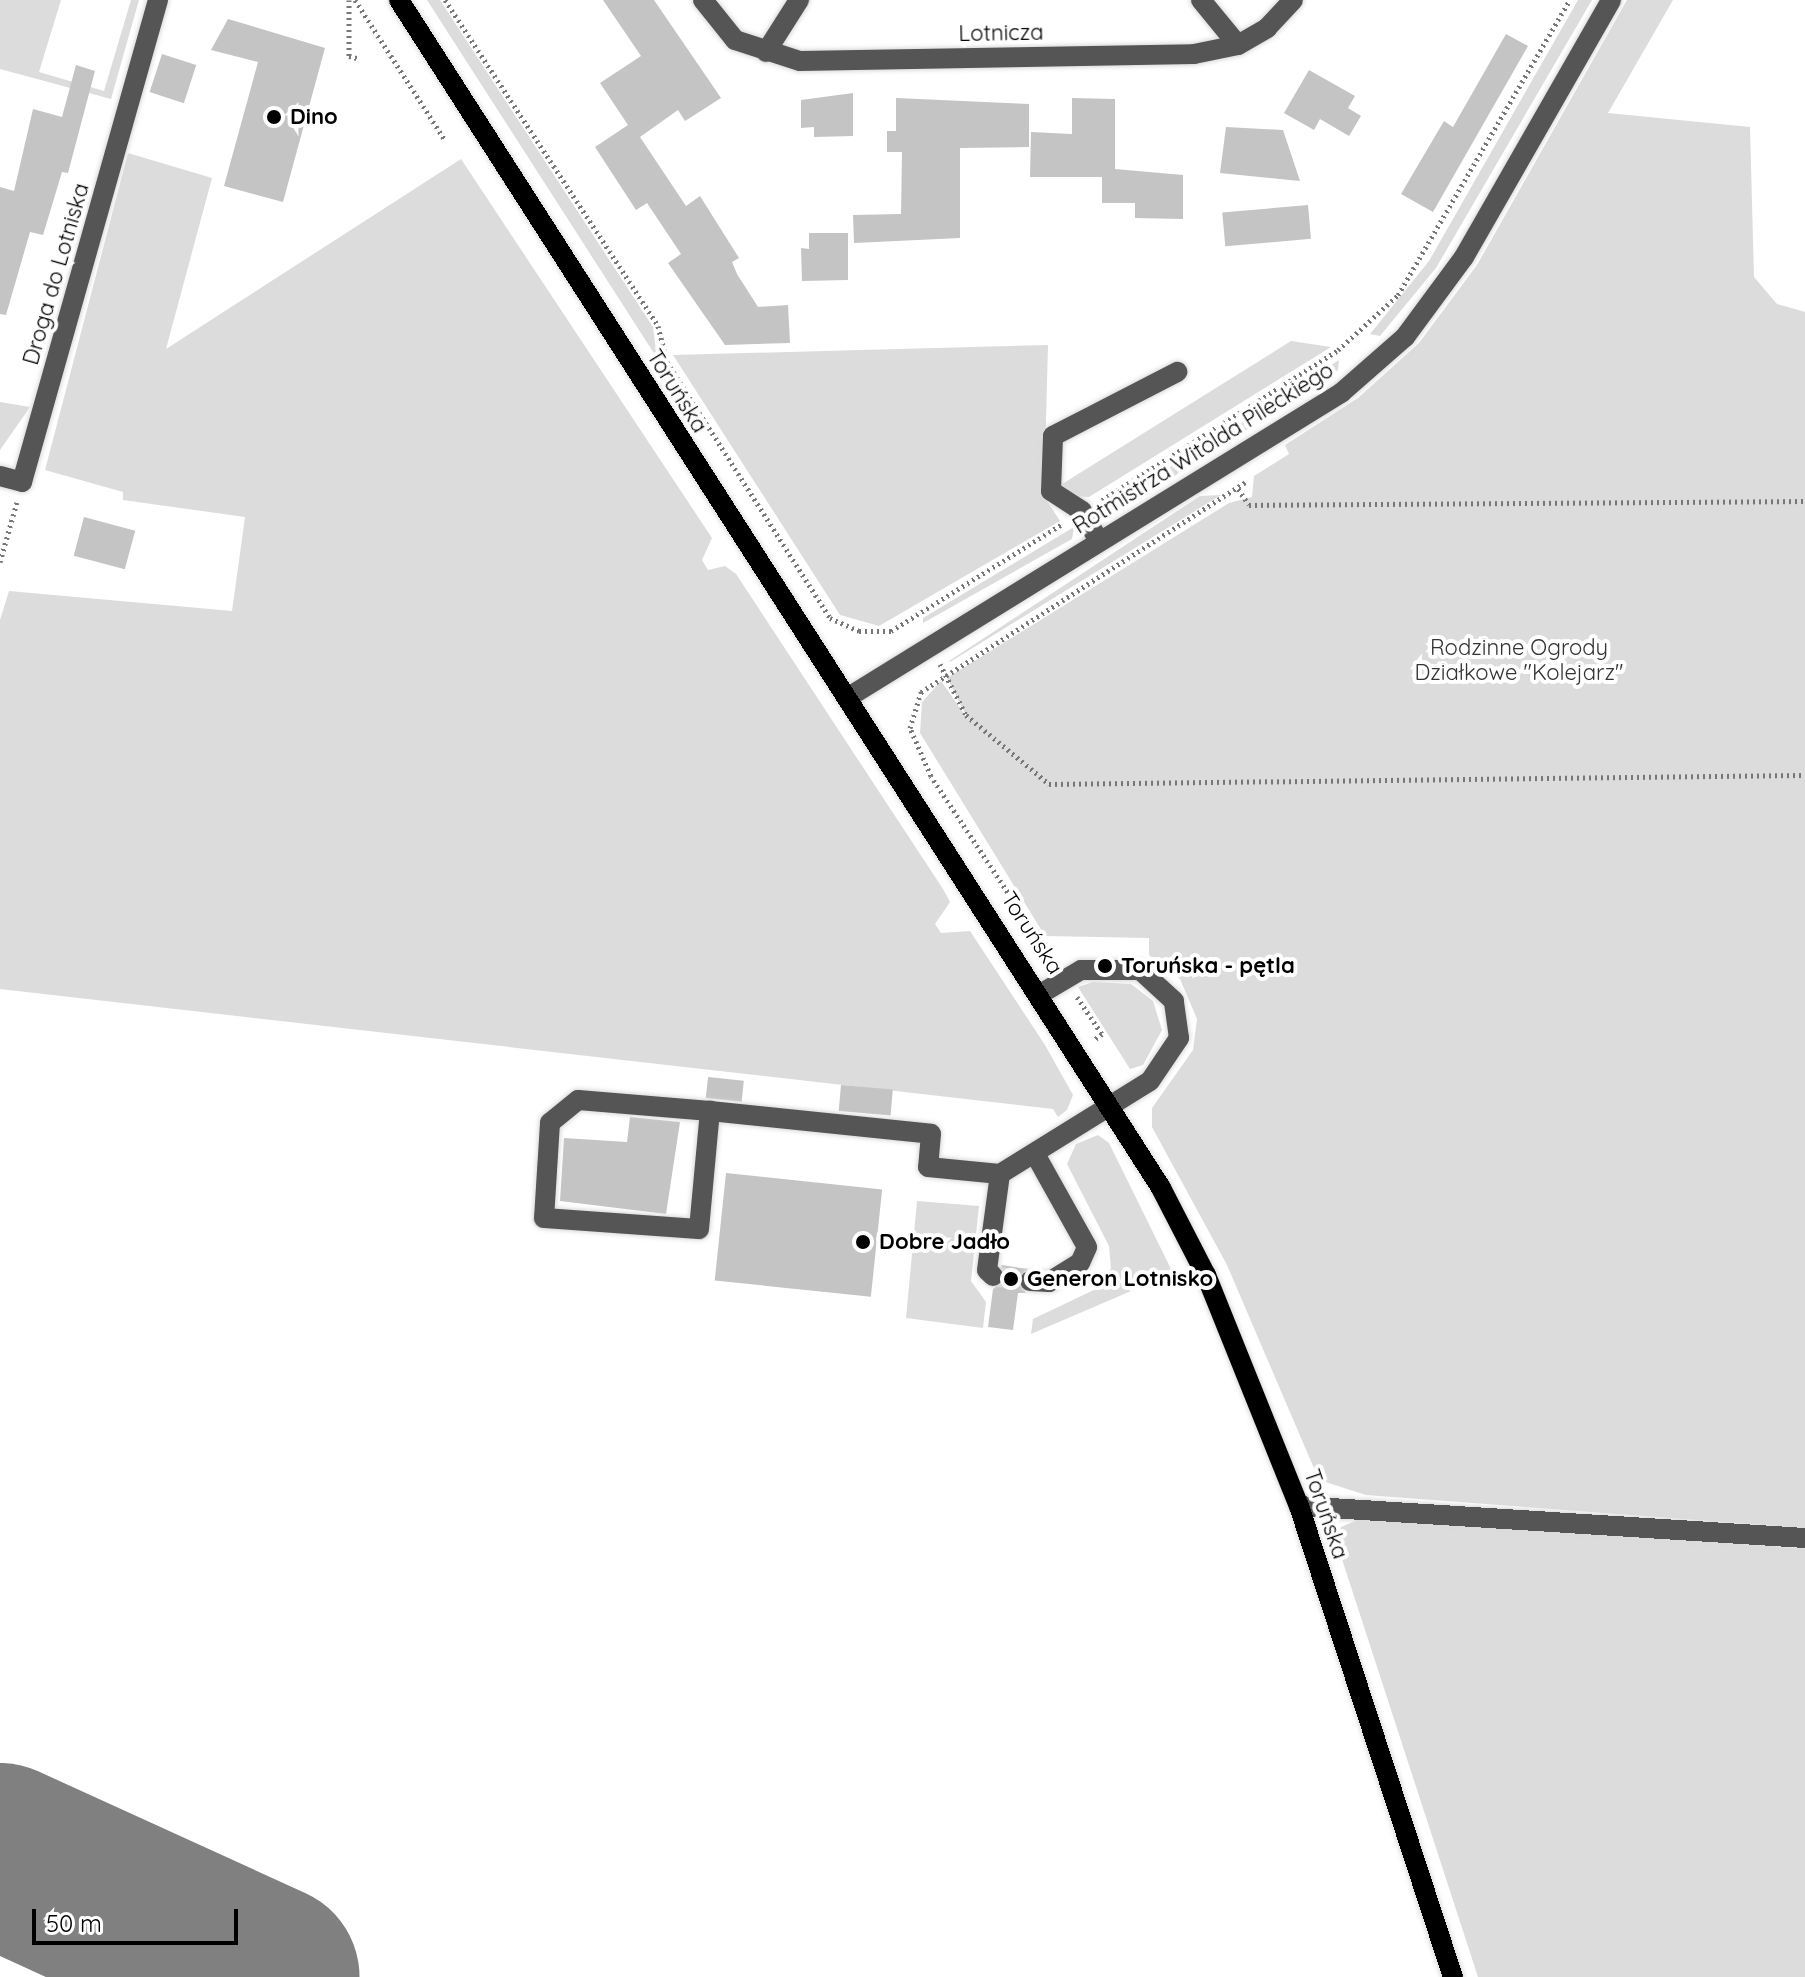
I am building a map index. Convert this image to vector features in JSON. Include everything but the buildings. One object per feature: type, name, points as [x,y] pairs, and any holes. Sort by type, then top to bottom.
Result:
[{"type":"main road","name":"Toruńska","points":[[399,0],[847,698],[1113,1104],[1206,1275],[1299,1506],[1453,1977]]},
{"type":"street","name":"Droga do Lotniska","points":[[22,482],[158,0]]},
{"type":"street","name":"Lotnicza","points":[[703,0],[735,40],[766,52],[815,60],[1194,54],[1238,45],[1267,28],[1293,0]]},
{"type":"street","points":[[766,52],[799,0]]},
{"type":"street","points":[[1201,0],[1238,45]]},
{"type":"street","name":"Rotmistrza Witolda Pileckiego","points":[[847,698],[1341,393],[1405,337],[1464,257],[1611,0]]},
{"type":"street","points":[[1099,541],[1082,511],[1051,491],[1053,436],[1177,372]]},
{"type":"street","points":[[0,476],[22,482]]},
{"type":"street","points":[[710,1111],[699,1229],[544,1218],[550,1123],[578,1100],[710,1111],[931,1134],[928,1167],[1000,1174],[1113,1104],[1168,1064],[1179,1012],[1160,982],[1140,970],[1105,966],[1065,979],[1042,993]]},
{"type":"street","points":[[1030,1281],[1049,1282],[1080,1263],[1087,1247],[1035,1154]]},
{"type":"street","points":[[993,1276],[987,1270],[1000,1174]]},
{"type":"street","points":[[1299,1506],[1805,1538]]},
{"type":"path","points":[[349,0],[349,56],[360,59]]},
{"type":"path","points":[[355,0],[445,140]]},
{"type":"path","points":[[445,0],[658,326],[667,362],[830,618],[859,631],[891,631],[1338,350],[1398,295],[1570,0]]},
{"type":"path","points":[[0,562],[22,482]]},
{"type":"path","points":[[1079,1051],[1102,1034],[931,776],[910,728],[921,692],[942,674],[1238,489],[1249,505],[1805,501]]},
{"type":"path","points":[[942,674],[966,715],[1049,784],[1805,775]]},
{"type":"green space","points":[[0,0],[61,0],[39,72],[104,91],[131,0],[139,0],[111,99],[0,69]]},
{"type":"green space","points":[[427,0],[440,0],[653,327],[657,358]]},
{"type":"green space","points":[[1578,0],[1592,0],[1436,268],[1380,336],[1370,334],[1429,261]]},
{"type":"green space","name":"Rodzinne Ogrody Działkowe \"Kolejarz\"","points":[[1627,0],[1673,0],[1608,113],[1750,127],[1754,277],[1777,304],[1805,312],[1805,1528],[1366,1495],[1319,1480],[1227,1265],[1152,1127],[1152,1108],[1193,1050],[1197,1019],[1180,979],[1149,955],[1149,938],[1045,936],[920,733],[922,702],[941,681],[969,721],[947,678],[1229,503],[1252,497],[1254,476],[1289,454],[1285,445],[1358,398],[1419,343],[1477,265]]},
{"type":"green space","points":[[128,153],[212,178],[166,349],[461,159],[712,538],[702,560],[708,570],[725,566],[736,574],[943,889],[950,902],[935,924],[941,933],[970,931],[1045,1045],[1073,1095],[1067,1110],[1058,1117],[1053,1109],[0,989],[0,620],[9,591],[232,611],[245,517],[123,500],[123,492],[45,470]]},
{"type":"green space","points":[[1291,341],[1331,347],[1089,497],[1065,496],[1059,486]]},
{"type":"green space","points":[[1048,345],[1044,496],[1060,521],[879,626],[840,615],[673,355]]},
{"type":"green space","points":[[1339,360],[1338,370],[1267,418],[1262,409]]},
{"type":"green space","points":[[0,402],[30,407],[0,450]]},
{"type":"green space","points":[[1246,420],[1251,427],[1115,514],[1099,511]]},
{"type":"green space","points":[[1221,495],[950,662],[949,661],[1200,496]]},
{"type":"green space","points":[[1074,527],[1072,539],[923,623],[923,618]]},
{"type":"green space","points":[[1093,982],[1131,984],[1153,1001],[1162,1030],[1143,1065],[1130,1069],[1078,987]]},
{"type":"green space","points":[[1098,1135],[1109,1143],[1173,1273],[1031,1334],[1033,1319],[1100,1287],[1111,1268],[1109,1246],[1067,1164],[1076,1144]]},
{"type":"green space","points":[[917,1201],[979,1206],[971,1281],[986,1302],[983,1328],[906,1318]]},
{"type":"green space","points":[[1367,1516],[1805,1549],[1805,1977],[1478,1977],[1338,1547],[1341,1527]]},
{"type":"runway","points":[[0,1855],[268,1977]]},
{"type":"tunnel","points":[[993,1276],[1030,1281]]},
{"type":"place","name":"Dino","points":[[274,117]]},
{"type":"place","name":"Toruńska - pętla","points":[[1105,966]]},
{"type":"place","name":"Dobre Jadło","points":[[863,1242]]},
{"type":"place","name":"Generon Lotnisko","points":[[1011,1279]]}]
